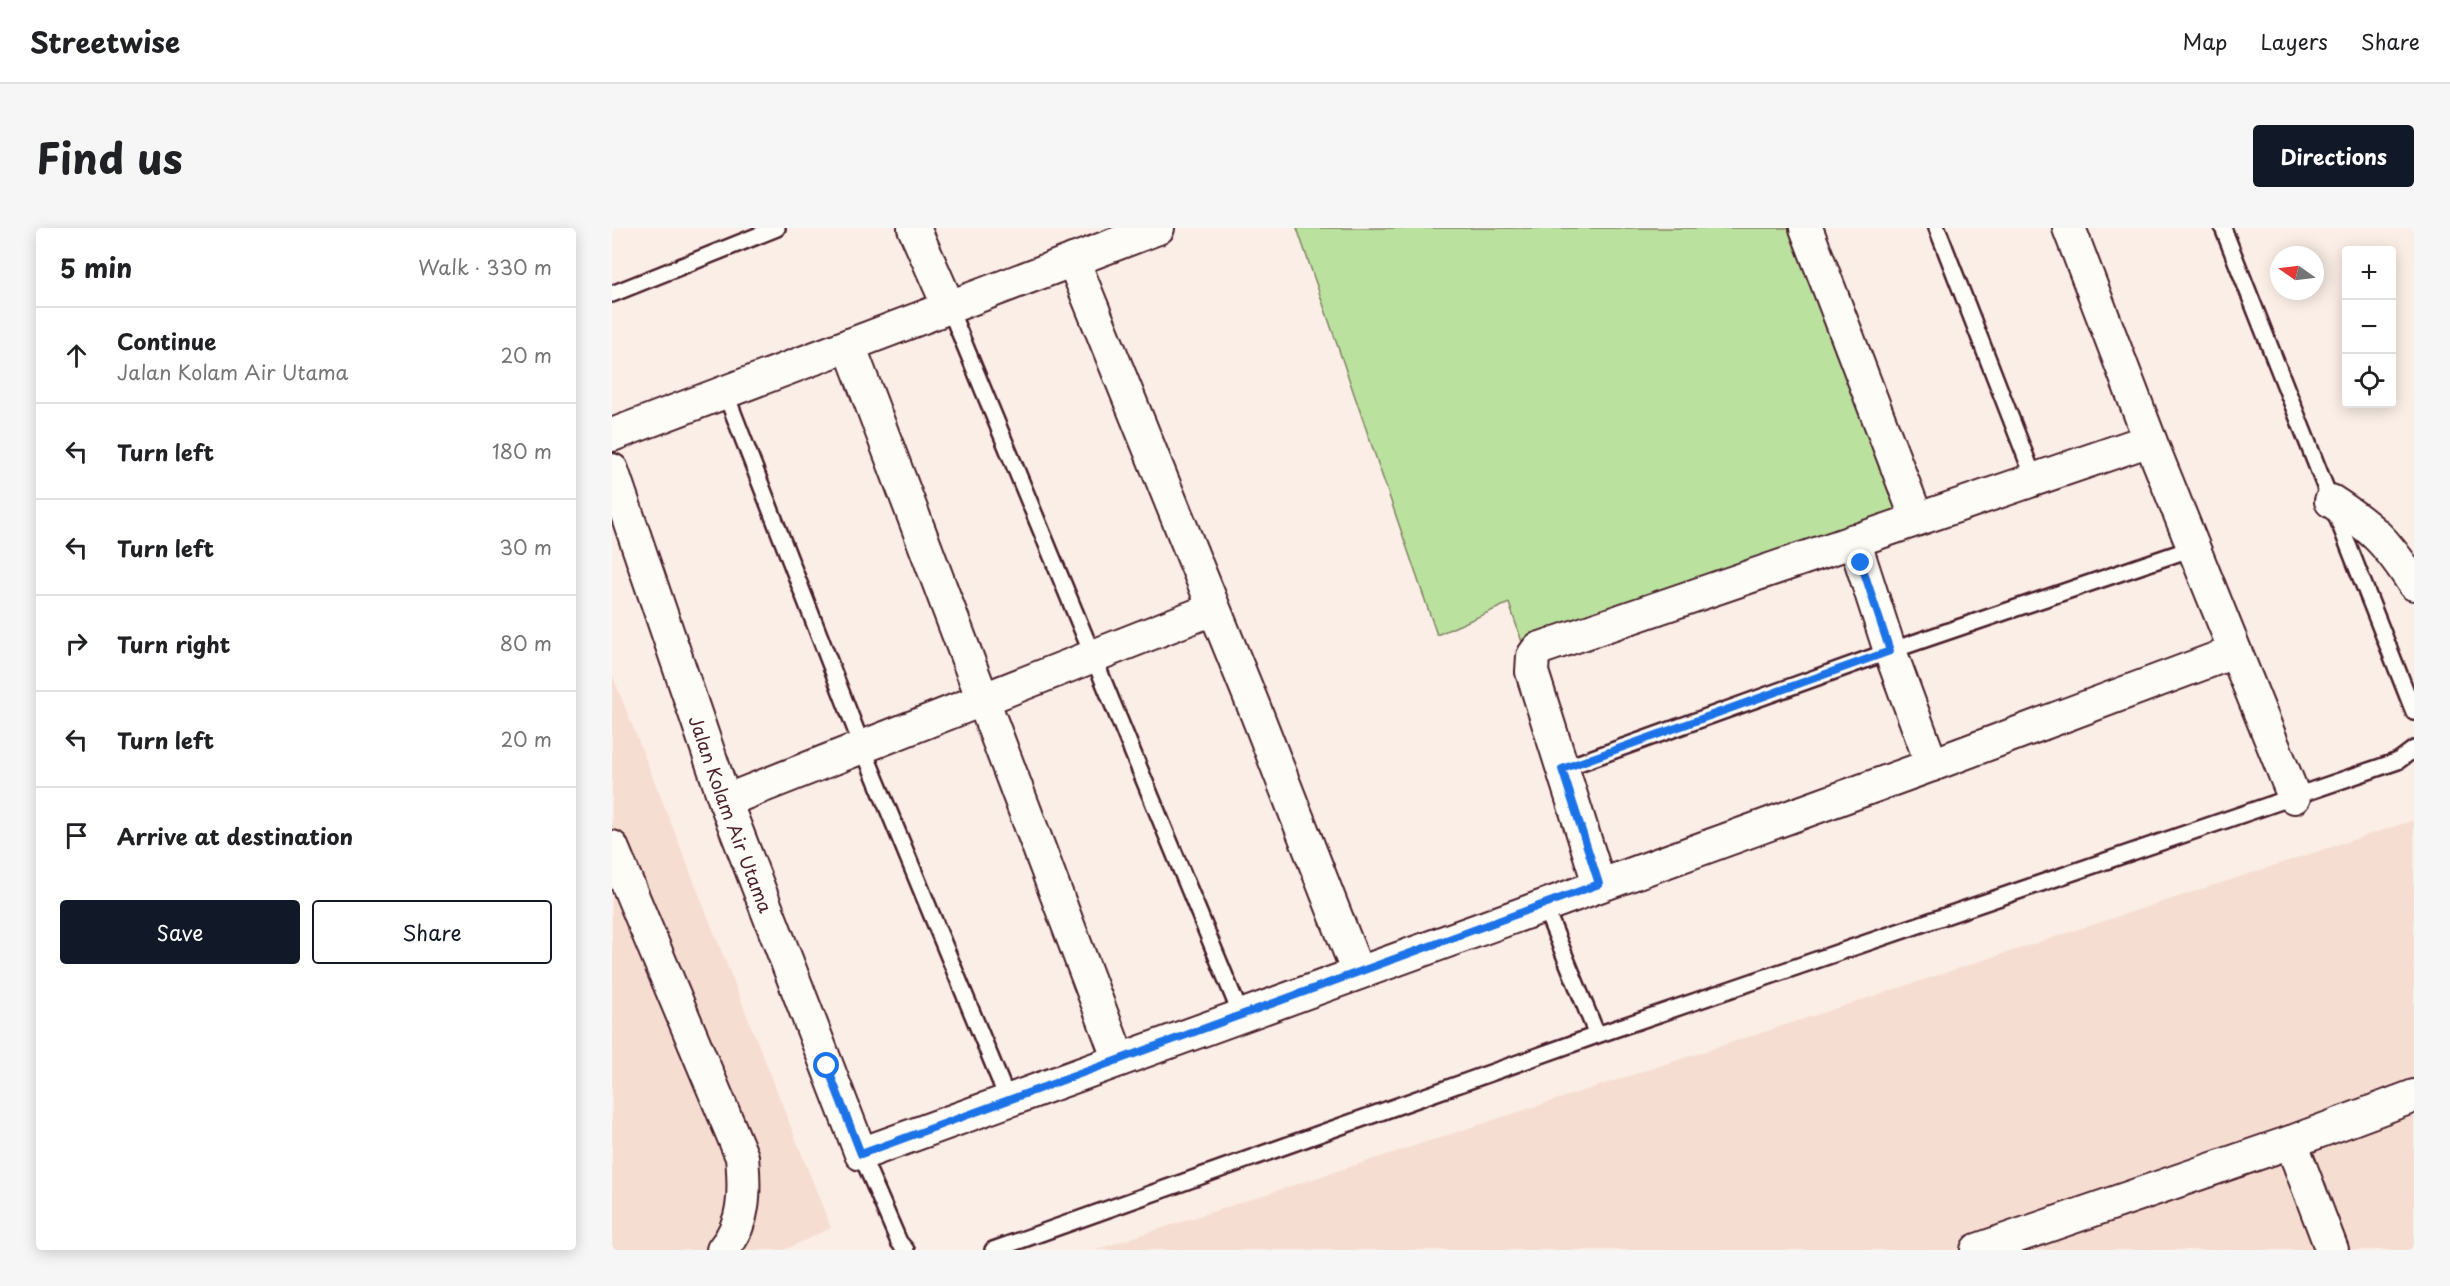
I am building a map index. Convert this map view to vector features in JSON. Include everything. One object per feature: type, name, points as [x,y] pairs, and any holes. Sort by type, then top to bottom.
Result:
[{"type":"street","points":[[914,228],[949,307]]},
{"type":"street","points":[[612,435],[1158,228]]},
{"type":"street","points":[[1806,228],[1917,519]]},
{"type":"street","points":[[2069,228],[2150,440],[2294,797]]},
{"type":"street","points":[[1073,260],[1254,707],[1358,973]]},
{"type":"street","points":[[849,345],[1119,1060]]},
{"type":"street","points":[[1599,884],[1532,672],[1533,656],[1538,649],[2150,440]]},
{"type":"street","name":"Jalan Kolam Air Utama","points":[[612,470],[725,801],[861,1154]]},
{"type":"street","points":[[2331,501],[2366,524],[2380,537],[2414,584]]},
{"type":"street","points":[[1854,540],[1890,651],[1932,765]]},
{"type":"street","points":[[725,801],[1213,609]]},
{"type":"street","points":[[861,1154],[1599,884],[1932,765],[2234,652]]},
{"type":"street","points":[[612,847],[742,1157],[745,1191],[742,1218],[723,1250]]},
{"type":"street","points":[[1977,1250],[2291,1142],[2414,1096]]},
{"type":"street","points":[[2291,1142],[2332,1250]]},
{"type":"lane","points":[[612,294],[777,228]]},
{"type":"lane","points":[[1937,228],[2034,478]]},
{"type":"lane","points":[[2223,228],[2414,712]]},
{"type":"lane","points":[[949,307],[1241,1015]]},
{"type":"lane","points":[[725,392],[862,746],[1008,1100]]},
{"type":"lane","points":[[1562,769],[1890,651],[2193,548]]},
{"type":"lane","points":[[993,1250],[1597,1035],[2397,761],[2411,754],[2414,749]]},
{"type":"lane","points":[[1544,905],[1597,1035]]},
{"type":"lane","points":[[861,1154],[899,1242],[906,1250]]},
{"type":"shaded area","points":[[612,674],[831,1228],[784,1250],[612,1250]]},
{"type":"shaded area","points":[[2414,820],[2414,1250],[1095,1250]]},
{"type":"green space","points":[[1297,228],[1806,228],[1917,519],[1546,645],[1532,672],[1509,603],[1437,635]]},
{"type":"route","points":[[827,1066],[861,1154],[1599,884],[1562,769],[1890,651],[1861,563]]}]
